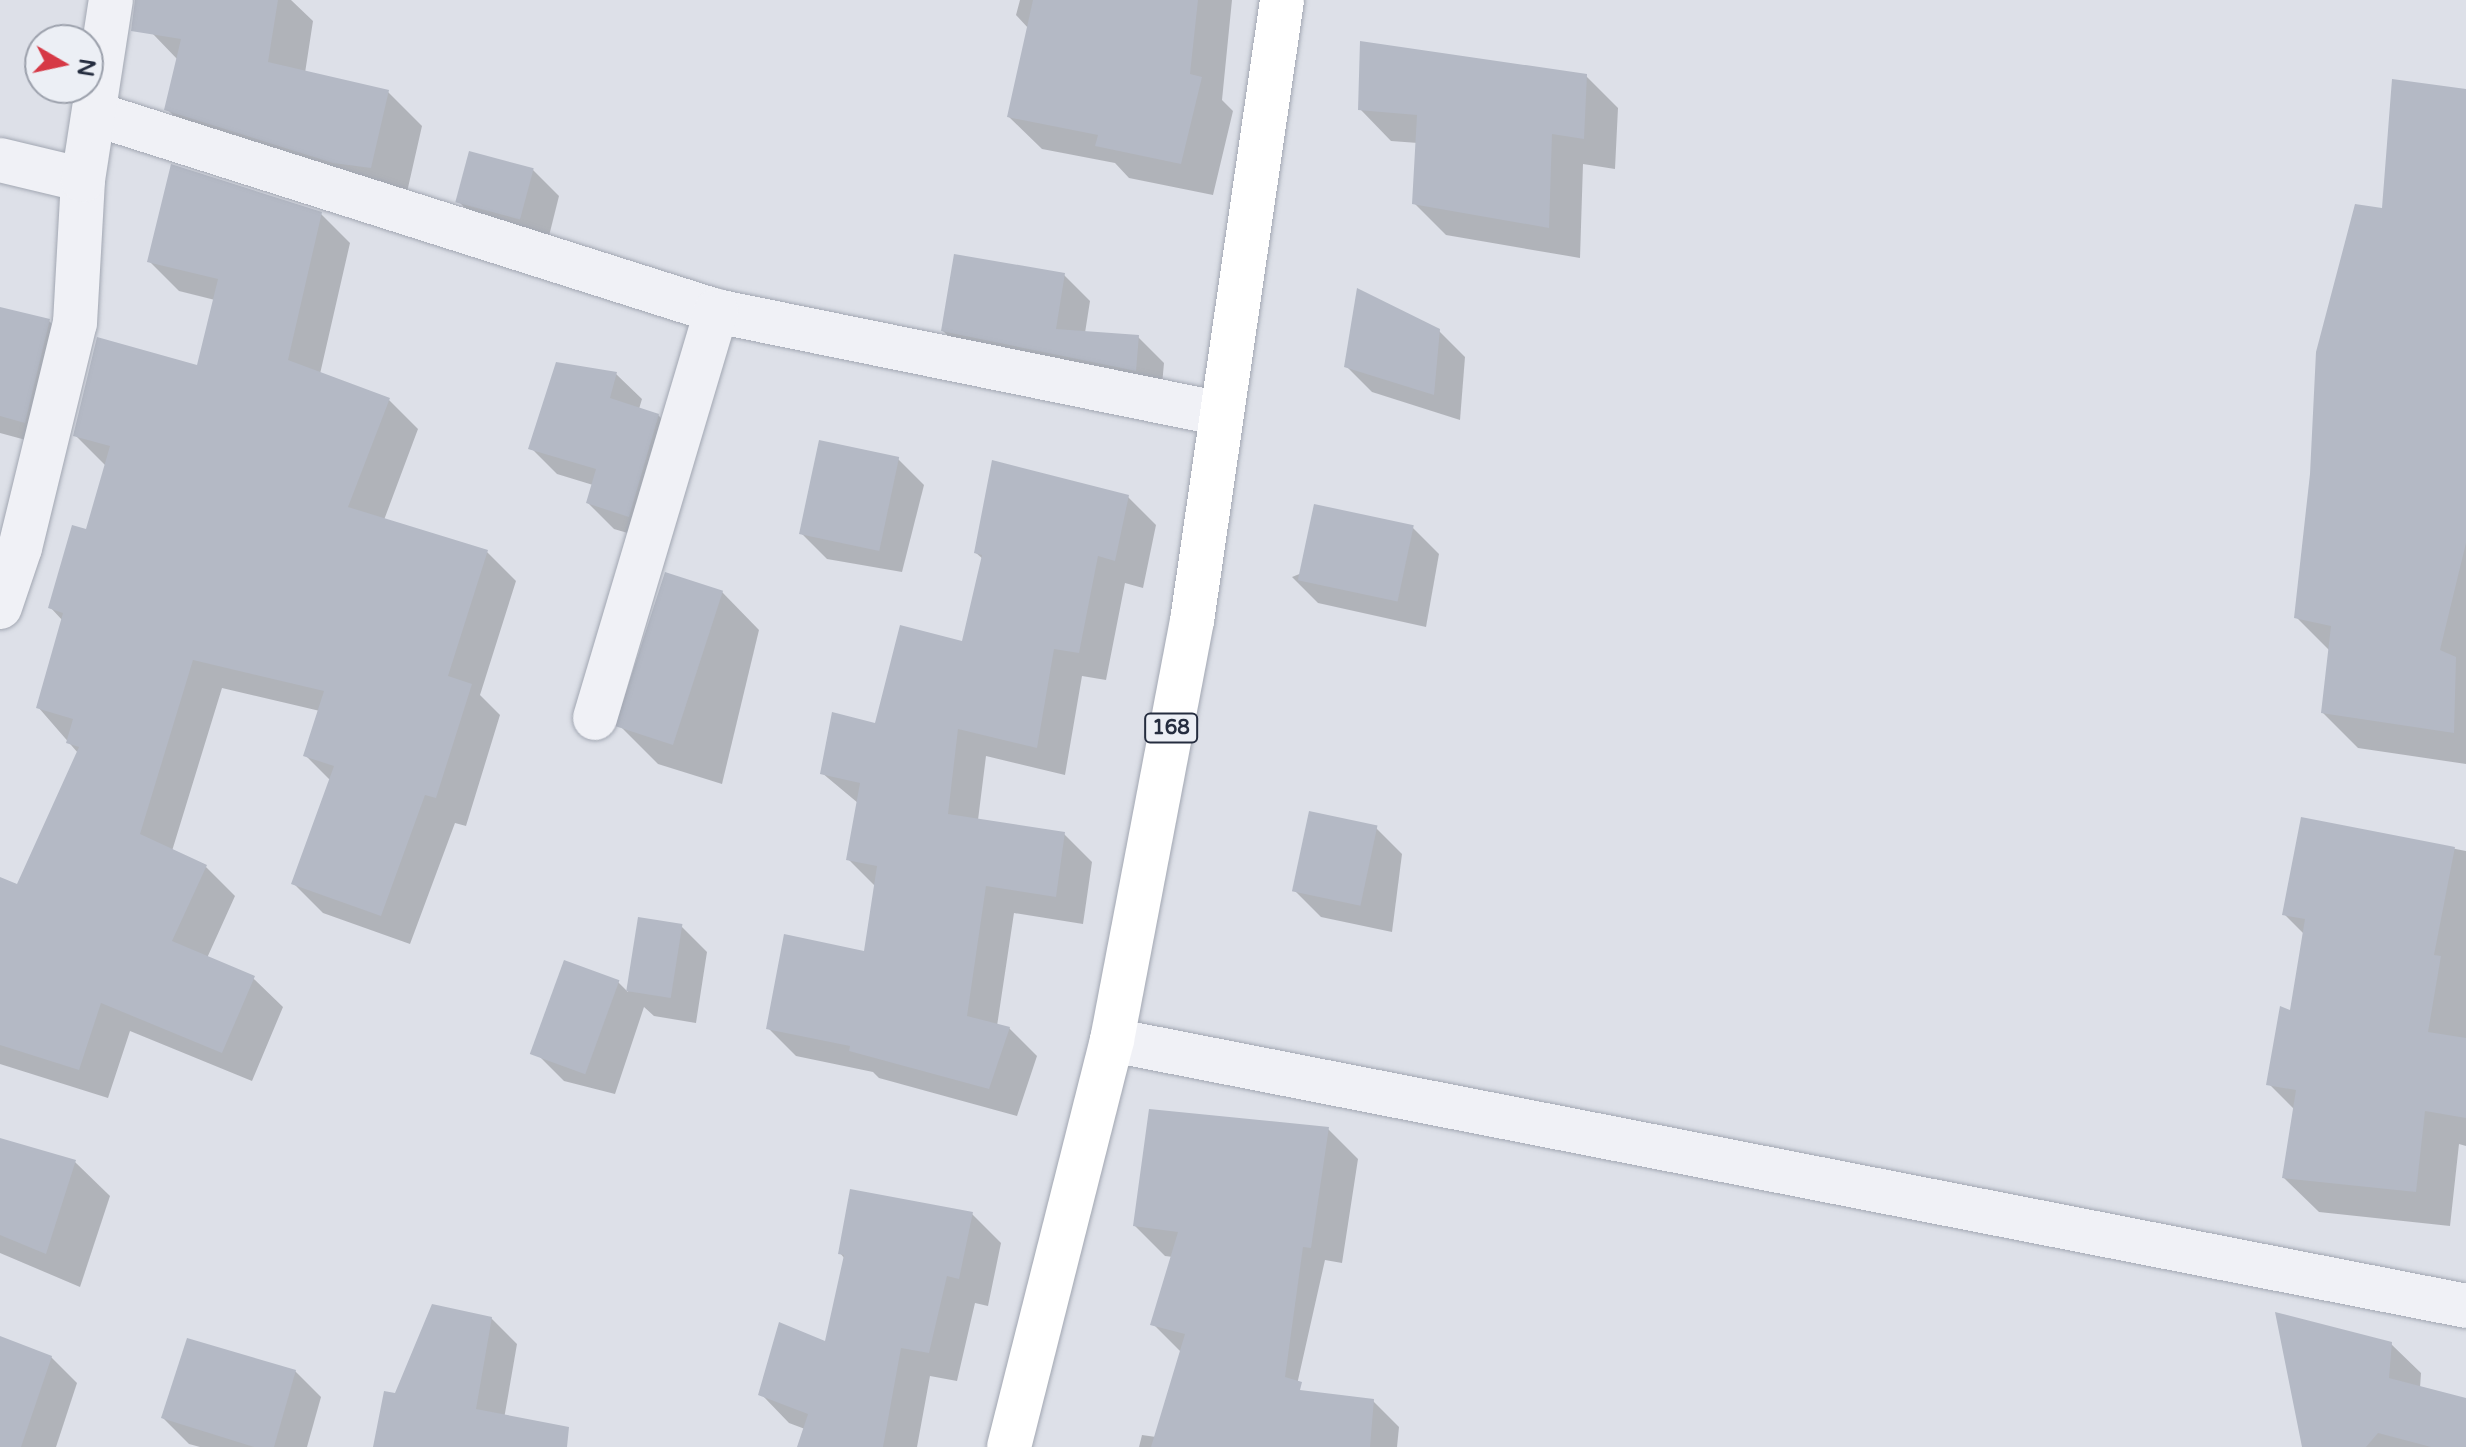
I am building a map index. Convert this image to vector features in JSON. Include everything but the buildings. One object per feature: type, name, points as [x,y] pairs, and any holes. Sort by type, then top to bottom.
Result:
[{"type":"main road","name":"168","points":[[1009,1447],[1112,1040],[1192,621],[1282,0]]},
{"type":"street","points":[[0,607],[10,545],[75,323],[83,180],[111,0]]},
{"type":"street","points":[[95,114],[716,311],[1222,414]]},
{"type":"street","points":[[0,160],[83,180]]},
{"type":"street","points":[[595,718],[716,311]]},
{"type":"street","points":[[1112,1040],[2466,1306],[2466,1295]]}]
